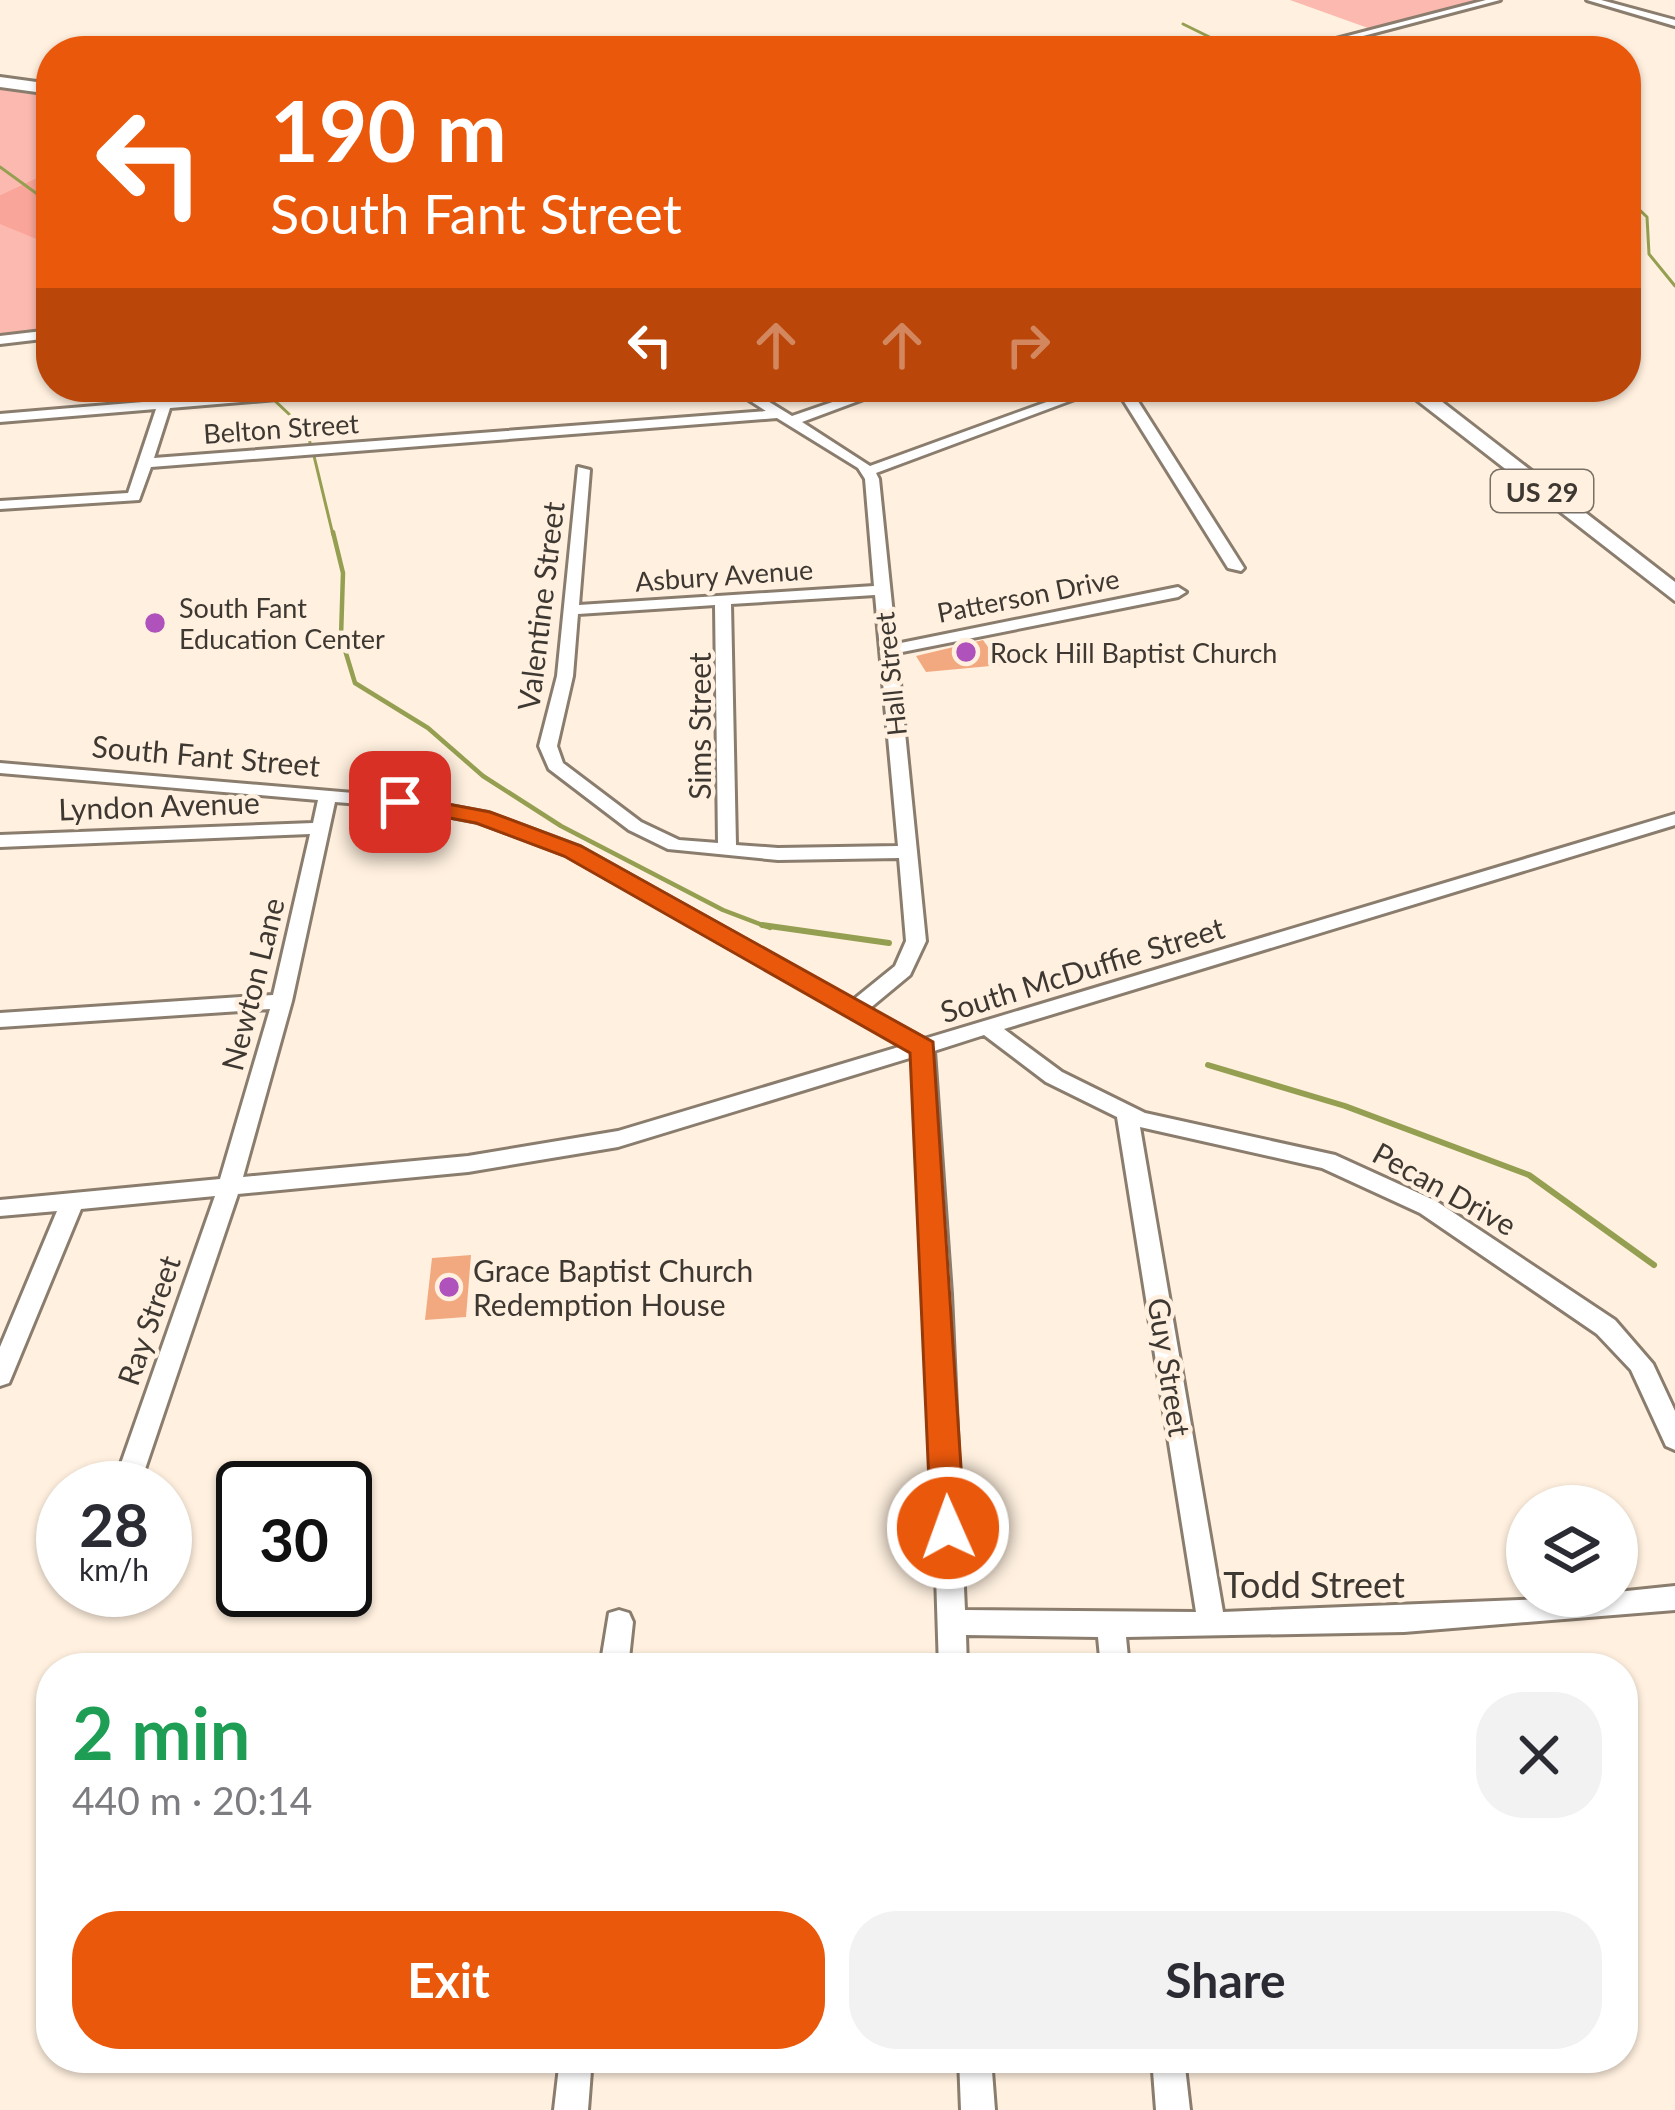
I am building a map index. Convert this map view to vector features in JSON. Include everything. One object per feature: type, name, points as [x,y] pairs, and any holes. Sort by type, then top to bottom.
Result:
[{"type":"highway","points":[[0,82],[36,86]]},
{"type":"highway","name":"US 29","points":[[1429,402],[1675,594]]},
{"type":"street","points":[[1343,36],[1496,0]]},
{"type":"street","points":[[1591,0],[1675,23]]},
{"type":"street","points":[[0,340],[36,336]]},
{"type":"street","points":[[0,418],[188,402]]},
{"type":"street","points":[[760,402],[869,471],[1059,402]]},
{"type":"street","name":"Belton Street","points":[[145,463],[784,417],[836,402]]},
{"type":"street","points":[[1132,402],[1237,568]]},
{"type":"street","points":[[0,505],[134,496],[164,404]]},
{"type":"street","name":"Valentine Street","points":[[583,470],[565,676],[548,746],[552,761],[658,840],[695,850],[727,851]]},
{"type":"street","name":"Hall Street","points":[[855,1009],[879,994],[912,957],[916,940],[869,471]]},
{"type":"street","name":"Asbury Avenue","points":[[572,610],[880,590]]},
{"type":"street","name":"Patterson Drive","points":[[889,650],[1178,592]]},
{"type":"street","name":"Sims Street","points":[[723,601],[727,851]]},
{"type":"street","name":"South Fant Street","points":[[0,768],[441,808],[538,835],[923,1048]]},
{"type":"street","name":"Newton Lane","points":[[229,1187],[282,1001],[328,795]]},
{"type":"street","points":[[1666,822],[1675,842]]},
{"type":"street","name":"South McDuffie Street","points":[[0,1208],[468,1164],[581,1146],[689,1120],[1666,822]]},
{"type":"street","name":"Lyndon Avenue","points":[[0,841],[320,828]]},
{"type":"street","points":[[727,851],[906,852]]},
{"type":"street","points":[[0,1019],[282,1001]]},
{"type":"street","name":"Pecan Drive","points":[[988,1028],[1054,1077],[1127,1114],[1166,1128],[1327,1161],[1428,1207],[1619,1339],[1658,1393],[1675,1439]]},
{"type":"street","points":[[923,1048],[953,1653]]},
{"type":"street","name":"Guy Street","points":[[1127,1114],[1211,1620]]},
{"type":"street","name":"Ray Street","points":[[135,1461],[229,1187]]},
{"type":"street","points":[[0,1376],[74,1201]]},
{"type":"street","name":"Todd Street","points":[[952,1622],[1111,1628],[1211,1620],[1480,1618],[1675,1598]]},
{"type":"street","points":[[616,1653],[619,1622]]},
{"type":"street","points":[[1111,1628],[1114,1653]]},
{"type":"street","points":[[571,2110],[575,2073]]},
{"type":"street","points":[[976,2073],[978,2110]]},
{"type":"street","points":[[1170,2073],[1174,2110]]},
{"type":"shaded area","points":[[1290,0],[1505,0],[1368,28]]},
{"type":"shaded area","points":[[0,89],[36,93],[36,178],[0,195]]},
{"type":"shaded area","points":[[36,178],[36,239],[0,224],[0,195]]},
{"type":"shaded area","points":[[0,223],[36,238],[36,334],[0,338]]},
{"type":"building","name":"Rock Hill Baptist Church","points":[[983,640],[1001,665],[926,672],[916,656]]},
{"type":"building","name":"Grace Baptist Church Redemption House","points":[[471,1255],[466,1317],[425,1320],[432,1258]]},
{"type":"waterway","points":[[1183,24],[1207,36]]},
{"type":"waterway","points":[[0,167],[36,193]]},
{"type":"waterway","points":[[1641,211],[1647,217],[1649,254],[1675,286]]},
{"type":"waterway","points":[[276,402],[308,432],[310,443]]},
{"type":"waterway","points":[[314,456],[333,535]]},
{"type":"waterway","points":[[333,532],[343,573],[341,637],[355,683],[428,728],[483,776],[561,826],[723,910],[762,925]]},
{"type":"waterway","points":[[762,925],[889,943]]},
{"type":"waterway","points":[[762,925],[770,928]]},
{"type":"waterway","points":[[1208,1065],[1345,1106],[1529,1175],[1654,1265]]},
{"type":"place","name":"South Fant Education Center","points":[[155,623]]},
{"type":"place","name":"Rock Hill Baptist Church","points":[[966,652]]},
{"type":"place","name":"Grace Baptist Church Redemption House","points":[[449,1287]]},
{"type":"route","points":[[400,802],[482,817],[573,851],[923,1048],[948,1528]]}]
